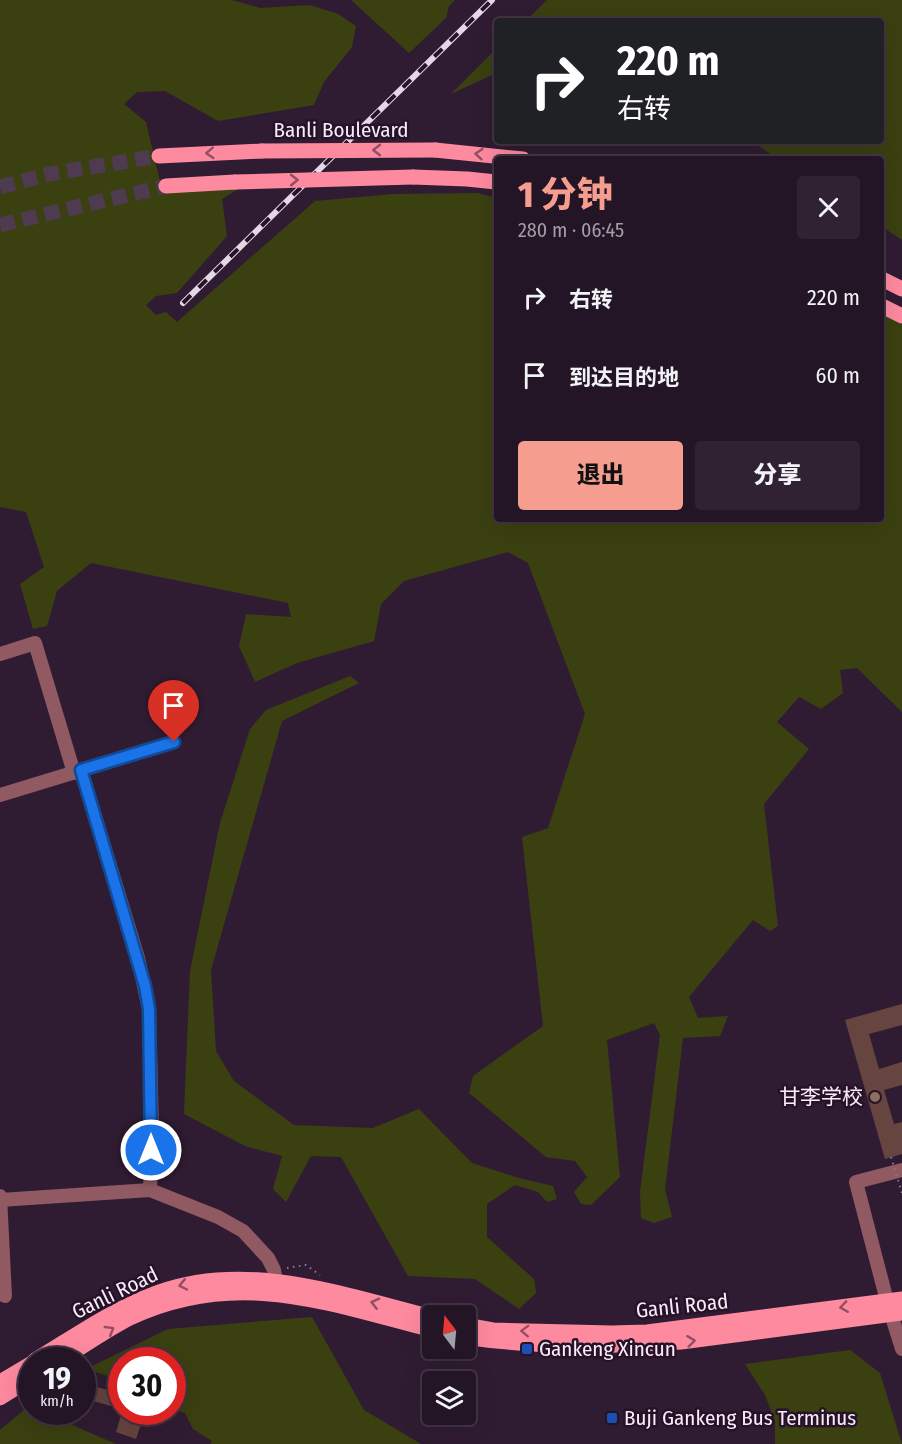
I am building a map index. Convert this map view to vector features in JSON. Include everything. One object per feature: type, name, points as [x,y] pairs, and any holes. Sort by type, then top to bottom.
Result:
[{"type":"main road","name":"Banli Boulevard","points":[[159,156],[262,151],[435,150],[494,156]]},
{"type":"main road","points":[[166,186],[413,177],[494,182]]},
{"type":"main road","points":[[884,280],[902,289]]},
{"type":"main road","points":[[884,307],[902,316]]},
{"type":"main road","name":"Ganli Road","points":[[56,1347],[116,1311],[159,1292],[203,1281],[278,1287],[303,1297],[422,1327]]},
{"type":"main road","name":"Ganli Road","points":[[82,1347],[129,1319],[171,1303],[205,1295],[278,1287],[304,1285],[422,1314]]},
{"type":"main road","name":"Ganli Road","points":[[476,1327],[493,1330],[647,1332],[895,1307]]},
{"type":"main road","name":"Ganli Road","points":[[476,1338],[523,1344],[681,1342],[895,1307]]},
{"type":"main road","name":"Ganli Road","points":[[0,1382],[18,1371]]},
{"type":"main road","points":[[0,1398],[18,1387]]},
{"type":"street","points":[[0,654],[35,643],[138,958],[149,1009],[152,1130],[150,1190]]},
{"type":"street","points":[[0,795],[174,742]]},
{"type":"street","points":[[902,1170],[856,1182],[895,1307],[902,1349]]},
{"type":"street","points":[[5,1296],[0,1198],[150,1190],[218,1217],[243,1231],[268,1258],[278,1287]]},
{"type":"path","points":[[891,1157],[902,1193]]},
{"type":"green space","points":[[0,0],[232,0],[260,8],[310,5],[338,14],[356,26],[352,47],[324,82],[314,105],[218,121],[165,91],[137,92],[124,104],[146,122],[163,194],[237,177],[240,188],[222,199],[227,236],[177,293],[156,296],[146,305],[156,315],[166,312],[177,322],[315,201],[392,194],[478,193],[494,197],[494,522],[884,522],[884,315],[902,324],[902,712],[857,668],[840,670],[843,693],[821,709],[799,697],[777,722],[809,749],[764,804],[778,926],[770,931],[753,920],[689,997],[698,1018],[728,1016],[720,1036],[683,1038],[665,1190],[672,1217],[654,1223],[641,1218],[640,1192],[660,1035],[654,1023],[607,1040],[620,1177],[591,1205],[581,1204],[574,1192],[587,1177],[575,1161],[546,1157],[469,1093],[473,1076],[543,1026],[522,837],[548,828],[585,714],[528,563],[508,552],[404,581],[381,604],[374,641],[297,663],[255,682],[239,646],[246,614],[291,617],[288,603],[91,563],[57,591],[47,626],[33,629],[20,584],[44,567],[26,512],[0,507]]},
{"type":"green space","points":[[351,0],[455,0],[449,6],[446,18],[409,53]]},
{"type":"green space","points":[[547,0],[902,0],[902,240],[884,228],[884,156],[774,156],[756,144],[884,144],[884,18],[529,18]]},
{"type":"green space","points":[[494,51],[494,74],[451,94]]},
{"type":"green space","points":[[350,676],[359,683],[282,721],[211,970],[216,1051],[234,1081],[294,1125],[373,1128],[419,1109],[472,1163],[553,1186],[557,1199],[547,1202],[538,1192],[515,1185],[487,1204],[487,1237],[534,1279],[536,1293],[519,1309],[475,1279],[408,1276],[341,1157],[311,1156],[286,1202],[273,1189],[282,1156],[245,1146],[184,1114],[190,971],[220,823],[250,729],[266,710]]},
{"type":"green space","points":[[312,1317],[364,1410],[421,1444],[210,1444],[212,1441],[193,1429],[186,1415],[186,1347],[131,1347],[168,1329]]},
{"type":"green space","points":[[850,1350],[880,1373],[902,1444],[775,1444],[775,1421],[765,1395],[745,1364]]},
{"type":"green space","points":[[108,1358],[108,1376],[96,1372],[96,1364]]},
{"type":"green space","points":[[18,1415],[18,1425],[72,1425],[116,1444],[0,1444],[0,1430]]},
{"type":"building","points":[[902,1004],[902,1025],[869,1034],[879,1069],[902,1062],[902,1085],[884,1090],[894,1124],[902,1122],[902,1154],[885,1159],[845,1020]]},
{"type":"building","points":[[96,1387],[108,1390],[108,1405],[96,1402]]},
{"type":"building","points":[[118,1425],[141,1425],[136,1439],[116,1432]]},
{"type":"tunnel","points":[[0,187],[49,174],[159,156]]},
{"type":"tunnel","points":[[0,225],[166,186]]},
{"type":"railway","points":[[183,303],[492,0]]},
{"type":"place","name":"甘李学校","points":[[875,1097]]},
{"type":"place","name":"Gankeng Xincun","points":[[527,1349]]},
{"type":"place","name":"Buji Gankeng Bus Terminus","points":[[612,1418]]},
{"type":"route","points":[[151,1150],[149,1009],[145,986],[81,770],[174,742]]}]
